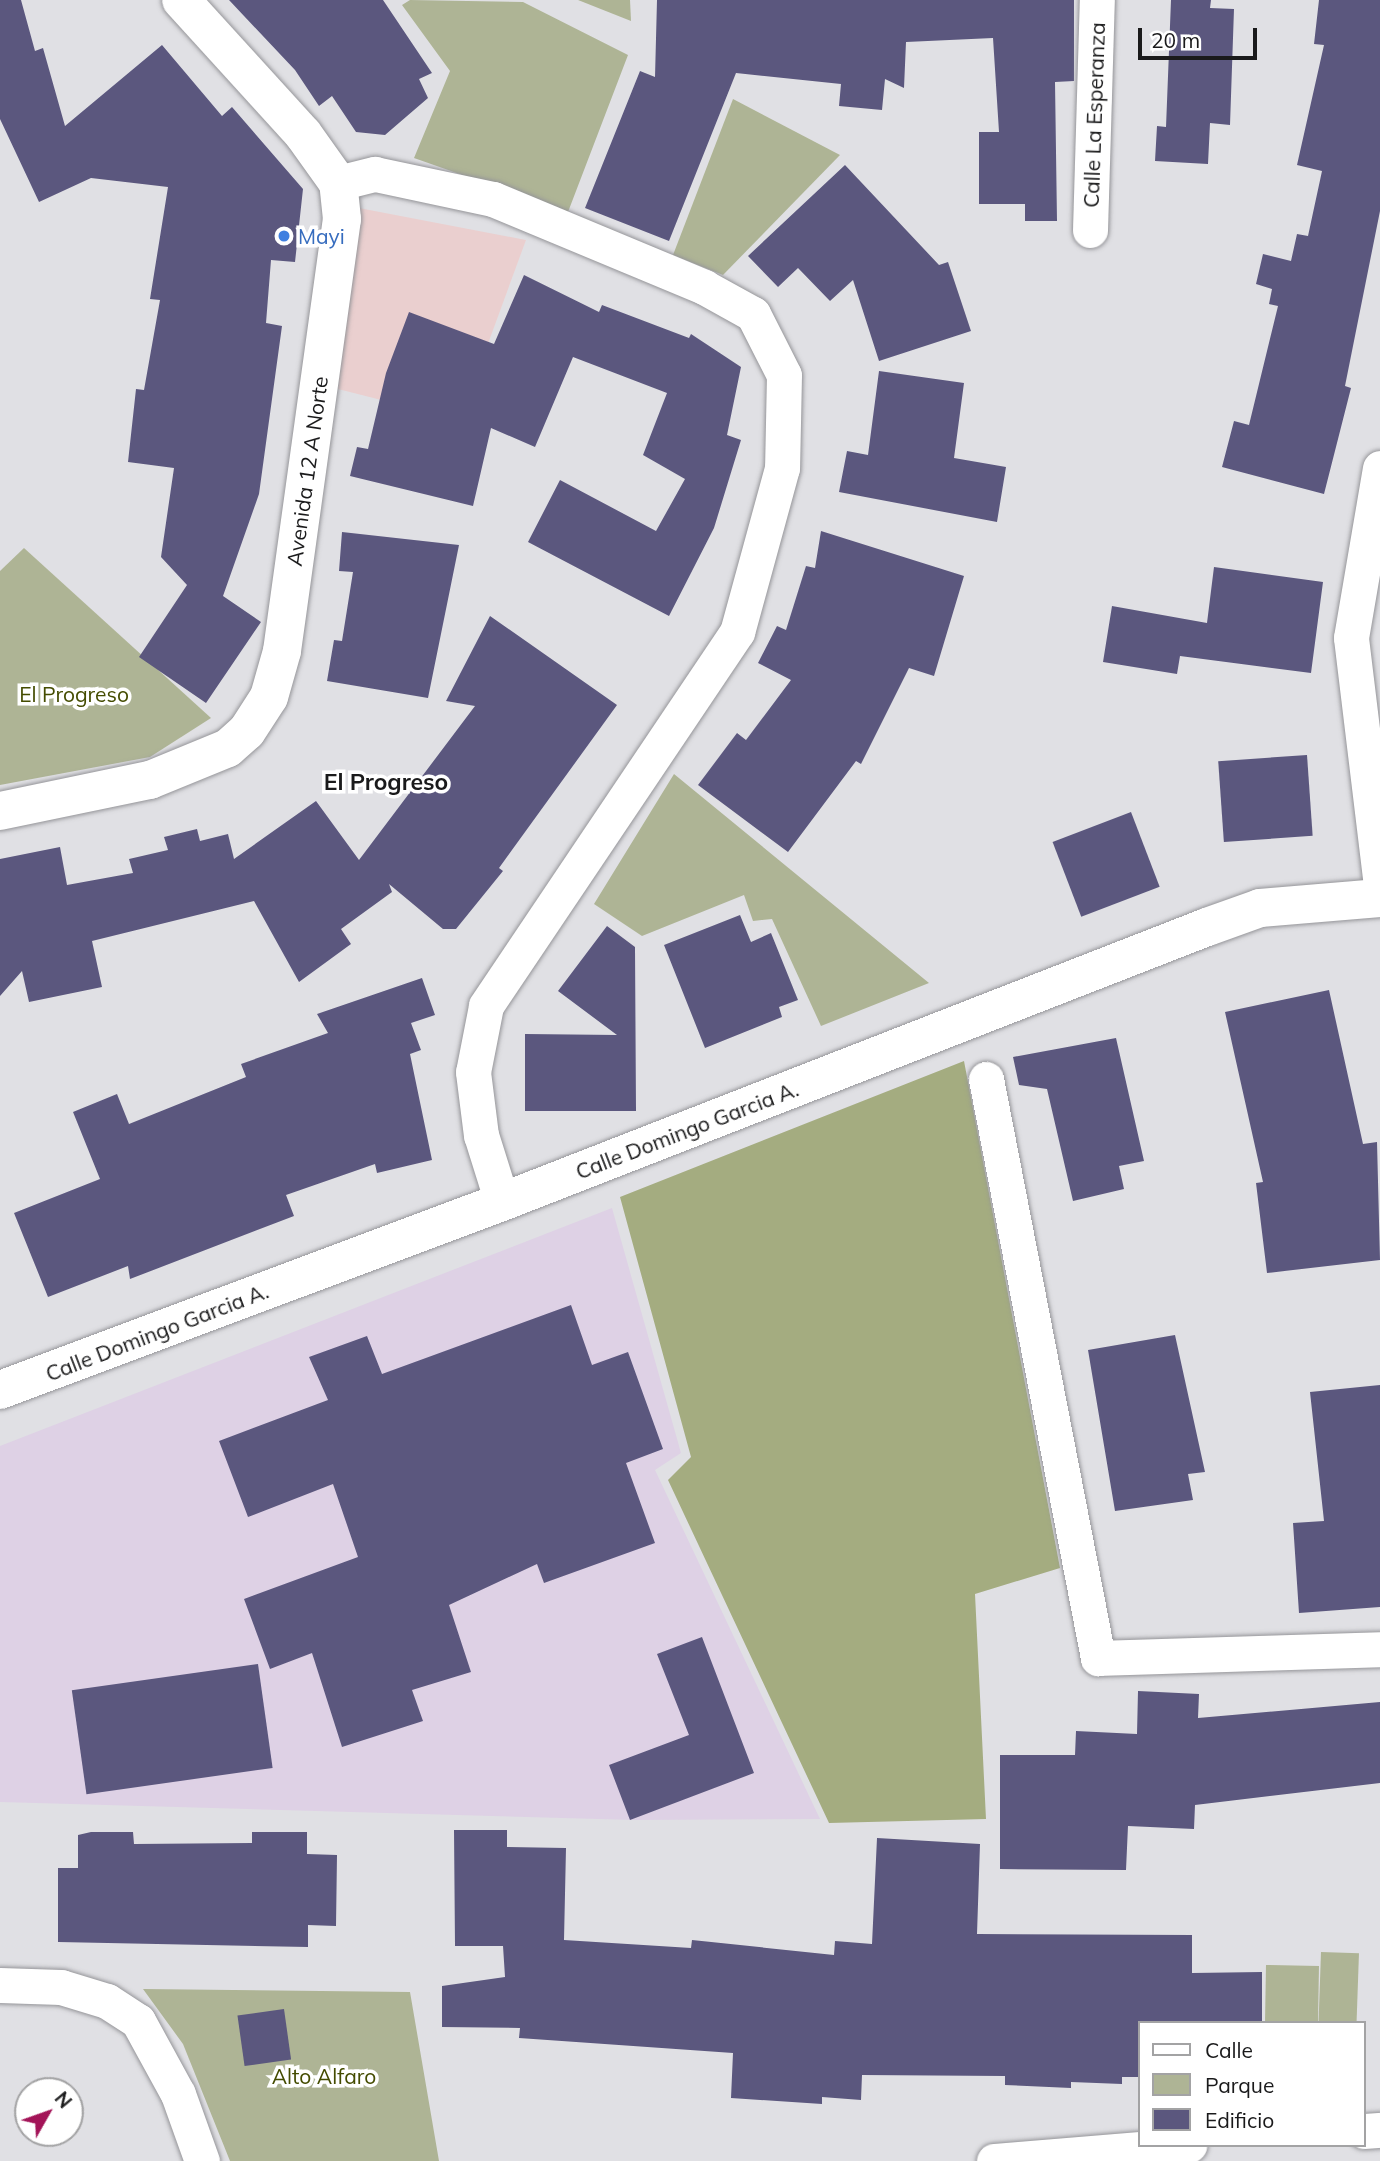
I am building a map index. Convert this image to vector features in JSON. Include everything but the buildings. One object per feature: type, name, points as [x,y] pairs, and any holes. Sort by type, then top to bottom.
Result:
[{"type":"main road","name":"Avenida 12 A Norte","points":[[0,811],[150,780],[228,748],[247,731],[269,697],[282,651],[342,219],[338,183],[303,134],[181,0]]},
{"type":"main road","name":"Calle Domingo Garcia A.","points":[[0,1390],[502,1202],[1260,908],[1380,898]]},
{"type":"street","name":"Calle La Esperanza","points":[[1090,230],[1097,0]]},
{"type":"street","points":[[338,183],[375,174],[493,199],[704,286],[753,314],[784,375],[782,468],[737,632],[486,1006],[473,1072],[481,1135],[502,1202]]},
{"type":"street","points":[[1380,468],[1351,638],[1380,879]]},
{"type":"street","points":[[986,1079],[1098,1658],[1380,1649]]},
{"type":"street","points":[[0,1985],[61,1987],[107,2001],[138,2021],[174,2084],[202,2161]]},
{"type":"street","points":[[994,2161],[1165,2147]]},
{"type":"shaded area","points":[[359,208],[526,240],[460,420],[338,389]]},
{"type":"shaded area","points":[[612,1208],[681,1453],[655,1470],[820,1819],[634,1820],[0,1802],[0,1446]]},
{"type":"green space","points":[[410,0],[523,2],[628,55],[568,212],[414,158],[450,71],[402,5]]},
{"type":"green space","points":[[578,0],[630,0],[631,21]]},
{"type":"green space","points":[[733,99],[840,155],[723,275],[673,255]]},
{"type":"green space","name":"El Progreso","points":[[24,548],[211,718],[150,757],[0,785],[0,571]]},
{"type":"green space","points":[[674,774],[929,983],[821,1026],[772,919],[753,921],[744,895],[642,936],[594,904]]},
{"type":"green space","points":[[964,1061],[1060,1568],[975,1594],[986,1819],[829,1823],[668,1480],[691,1457],[620,1197]]},
{"type":"green space","points":[[1321,1952],[1359,1953],[1357,2021],[1319,2021]]},
{"type":"green space","points":[[1266,1965],[1319,1966],[1318,2021],[1265,2021]]},
{"type":"green space","name":"Alto Alfaro","points":[[143,1989],[410,1992],[439,2161],[230,2161],[183,2044]]},
{"type":"place","name":"Mayi","points":[[284,236]]},
{"type":"district","name":"El Progreso","points":[[386,782]]}]
